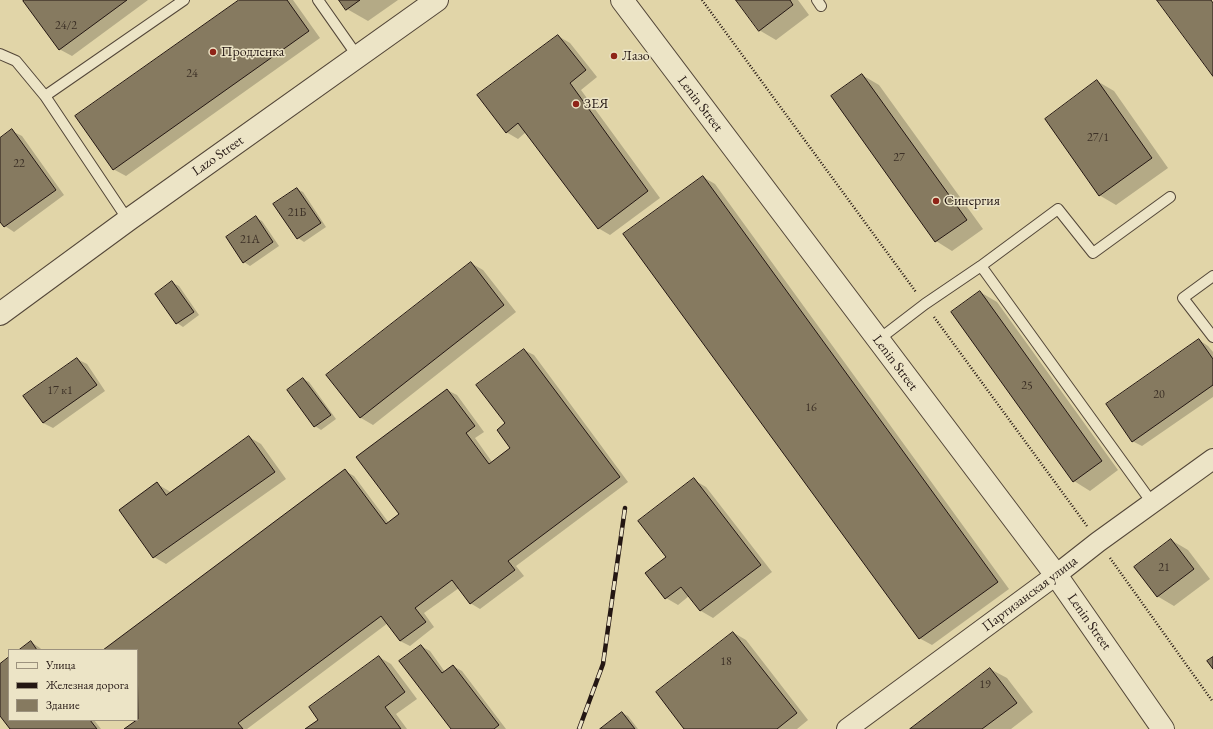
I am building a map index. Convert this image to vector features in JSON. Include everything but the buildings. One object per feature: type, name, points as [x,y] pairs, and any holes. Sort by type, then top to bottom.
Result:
[{"type":"street","name":"Lazo Street","points":[[0,314],[128,220],[437,0]]},
{"type":"street","name":"Lenin Street","points":[[622,0],[1056,575],[1163,729]]},
{"type":"street","name":"Партизанская улица","points":[[847,729],[1056,575],[1098,542],[1211,465]]},
{"type":"lane","points":[[45,96],[184,0]]},
{"type":"lane","points":[[318,0],[358,57]]},
{"type":"lane","points":[[0,54],[16,61],[45,96],[128,220]]},
{"type":"lane","points":[[878,340],[925,304],[981,266],[1058,209],[1093,253],[1170,197]]},
{"type":"lane","points":[[981,266],[1153,504]]},
{"type":"lane","points":[[1213,276],[1183,298],[1213,337]]},
{"type":"path","points":[[702,0],[925,304],[1213,702]]},
{"type":"railway","points":[[579,729],[603,664],[625,508]]},
{"type":"place","name":"Продленка","points":[[213,52]]},
{"type":"place","name":"Лазо","points":[[614,56]]},
{"type":"place","name":"ЗЕЯ","points":[[576,104]]},
{"type":"place","name":"Синергия","points":[[936,201]]}]
